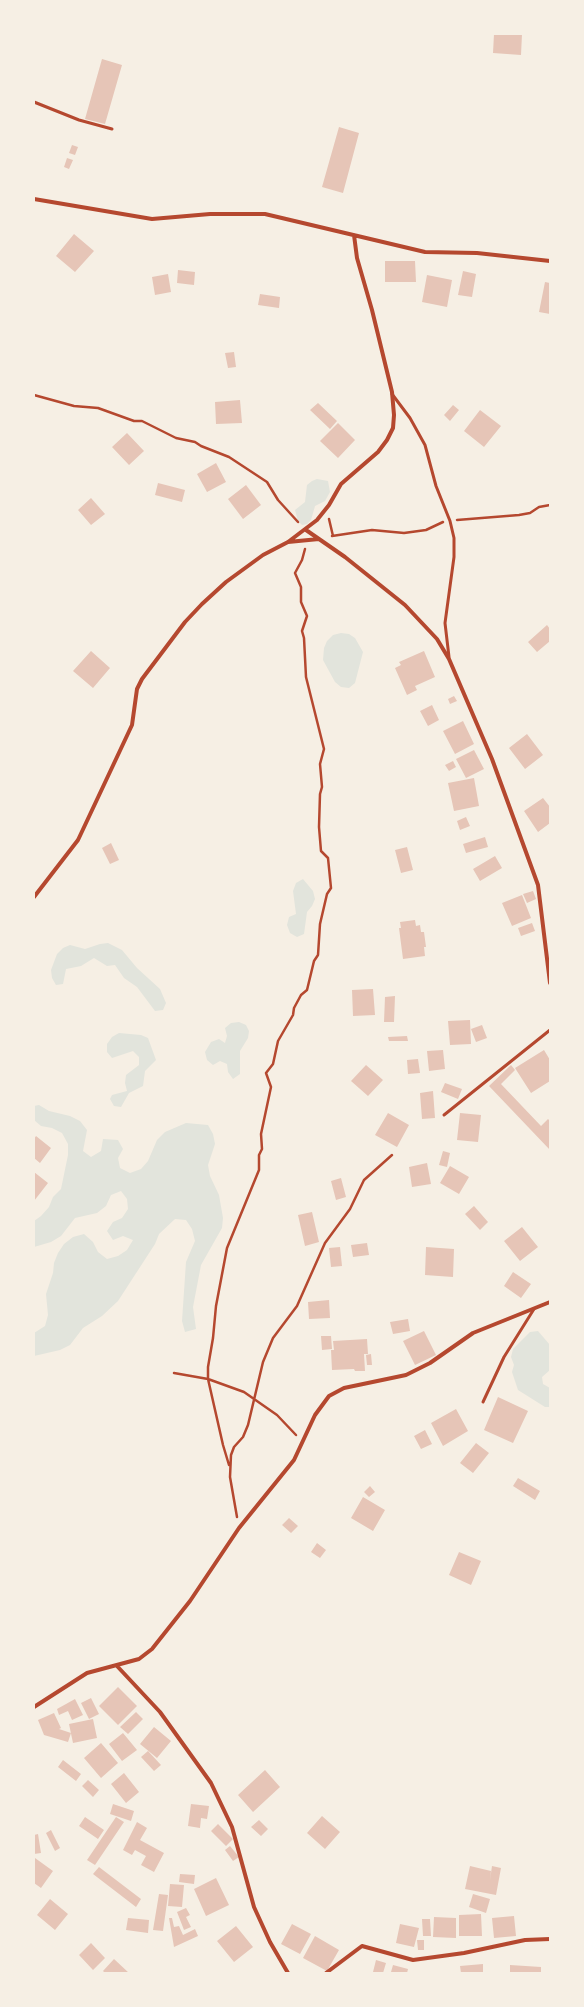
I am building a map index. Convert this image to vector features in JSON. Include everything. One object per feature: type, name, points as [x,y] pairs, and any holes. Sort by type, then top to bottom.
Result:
[{"type":"street","points":[[34,200],[152,219],[210,214],[265,214],[425,252],[477,253],[550,261]]},
{"type":"street","points":[[34,897],[78,840],[132,725],[134,697],[142,679],[184,622],[226,582],[263,555],[288,542],[306,530],[329,505],[347,478],[378,452],[387,440],[393,428],[394,414],[392,392],[372,310],[357,258],[354,235]]},
{"type":"street","points":[[306,530],[406,605],[437,639],[449,659],[492,759],[538,885],[550,983]]},
{"type":"street","points":[[288,542],[320,539]]},
{"type":"street","points":[[34,1707],[87,1673],[139,1659],[152,1649],[190,1601],[240,1528],[294,1460],[315,1416],[329,1396],[335,1391],[406,1375],[430,1363],[473,1333],[550,1302]]},
{"type":"street","points":[[117,1666],[160,1712],[211,1783],[232,1827],[254,1907],[270,1942],[288,1973]]},
{"type":"street","points":[[326,1973],[362,1946],[413,1960],[464,1953],[525,1940],[550,1939]]},
{"type":"lane","points":[[34,102],[79,120],[112,129]]},
{"type":"lane","points":[[392,392],[410,418],[425,445],[436,486],[450,521],[454,538],[454,557],[445,623],[449,659]]},
{"type":"lane","points":[[444,1115],[550,1030]]},
{"type":"lane","points":[[483,1402],[504,1357],[534,1309]]},
{"type":"path","points":[[34,395],[74,406],[98,408],[134,421],[142,421],[176,438],[192,440],[228,457],[267,482],[278,500],[306,530]]},
{"type":"path","points":[[329,505],[330,522],[334,538]]},
{"type":"path","points":[[320,539],[334,538],[372,530],[411,532],[426,530],[450,521],[519,515],[530,513],[539,507],[550,505]]},
{"type":"path","points":[[240,1528],[233,1496],[229,1465],[208,1379],[216,1306],[228,1248],[259,1170],[259,1155],[262,1149],[261,1134],[270,1087],[266,1073],[273,1064],[278,1041],[293,1015],[294,1008],[301,995],[307,990],[314,961],[318,955],[320,924],[327,894],[331,888],[328,858],[321,851],[319,827],[320,794],[322,787],[320,764],[324,749],[306,677],[304,638],[302,631],[307,616],[301,602],[301,587],[295,573],[302,560],[306,541]]},
{"type":"path","points":[[229,1465],[234,1447],[243,1437],[248,1425],[263,1362],[272,1338],[297,1306],[325,1243],[350,1209],[364,1180],[392,1155]]},
{"type":"path","points":[[174,1373],[208,1379],[244,1392],[287,1424],[303,1443]]},
{"type":"shaded area","points":[[317,479],[328,481],[330,492],[325,501],[315,506],[311,520],[307,524],[302,525],[298,521],[295,510],[305,502],[307,485]]},
{"type":"shaded area","points":[[341,633],[349,634],[355,638],[363,652],[355,683],[349,688],[341,687],[335,682],[323,660],[324,648],[327,641],[333,635]]},
{"type":"shaded area","points":[[303,879],[313,891],[315,899],[307,912],[304,934],[297,937],[290,933],[287,925],[289,917],[296,914],[293,891],[296,883]]},
{"type":"shaded area","points":[[108,943],[122,950],[137,968],[160,989],[166,1003],[163,1010],[155,1011],[137,987],[124,978],[115,965],[107,966],[94,958],[81,966],[66,969],[63,984],[56,985],[52,978],[51,970],[57,954],[63,948],[70,945],[85,949]]},
{"type":"shaded area","points":[[239,1022],[246,1025],[249,1031],[248,1038],[240,1051],[240,1074],[233,1079],[228,1072],[227,1064],[220,1061],[213,1065],[207,1060],[205,1052],[211,1042],[219,1039],[225,1043],[227,1036],[225,1028],[231,1023]]},
{"type":"shaded area","points":[[119,1033],[141,1035],[148,1038],[156,1060],[145,1071],[143,1086],[129,1093],[121,1107],[114,1106],[110,1099],[112,1095],[127,1091],[125,1083],[126,1075],[139,1065],[139,1057],[133,1051],[112,1058],[107,1052],[107,1044],[112,1037]]},
{"type":"shaded area","points":[[39,1105],[49,1111],[70,1116],[80,1121],[87,1130],[83,1151],[91,1157],[101,1151],[103,1139],[118,1140],[123,1149],[118,1158],[120,1168],[130,1173],[141,1169],[148,1161],[157,1140],[165,1132],[186,1123],[208,1125],[213,1134],[215,1144],[208,1165],[210,1176],[219,1195],[223,1218],[222,1228],[201,1265],[193,1307],[196,1329],[185,1332],[182,1321],[186,1262],[195,1241],[192,1229],[186,1220],[175,1219],[159,1234],[155,1244],[118,1301],[102,1316],[83,1328],[70,1345],[60,1350],[34,1356],[34,1333],[45,1326],[48,1315],[46,1294],[53,1273],[54,1263],[64,1244],[73,1237],[84,1234],[93,1242],[98,1252],[107,1259],[118,1256],[127,1250],[133,1240],[123,1236],[113,1240],[107,1231],[113,1222],[122,1218],[128,1209],[127,1199],[121,1191],[111,1195],[106,1206],[97,1213],[75,1218],[61,1236],[51,1242],[34,1247],[34,1221],[49,1207],[53,1197],[61,1189],[68,1155],[68,1144],[62,1133],[52,1128],[41,1126],[34,1120],[34,1106]]},
{"type":"shaded area","points":[[538,1331],[550,1345],[550,1370],[542,1377],[543,1384],[550,1388],[550,1407],[545,1407],[518,1390],[512,1372],[514,1365],[511,1357],[513,1349],[530,1332]]},
{"type":"building","points":[[494,34],[522,34],[521,55],[493,53]]},
{"type":"building","points":[[102,59],[122,65],[105,124],[85,119]]},
{"type":"building","points":[[339,127],[359,133],[343,193],[322,187]]},
{"type":"building","points":[[72,145],[78,147],[75,155],[69,153]]},
{"type":"building","points":[[67,158],[73,160],[69,169],[64,167]]},
{"type":"building","points":[[74,234],[94,251],[75,272],[56,256]]},
{"type":"building","points":[[385,261],[415,261],[416,282],[385,282]]},
{"type":"building","points":[[178,270],[195,272],[194,285],[177,283]]},
{"type":"building","points":[[463,271],[476,274],[472,297],[458,295]]},
{"type":"building","points":[[168,274],[171,292],[155,295],[152,277]]},
{"type":"building","points":[[427,275],[452,280],[447,307],[422,302]]},
{"type":"building","points":[[545,282],[550,283],[550,314],[539,312]]},
{"type":"building","points":[[260,294],[280,297],[279,308],[258,305]]},
{"type":"building","points":[[234,352],[236,367],[228,368],[225,353]]},
{"type":"building","points":[[240,400],[242,423],[216,424],[215,402]]},
{"type":"building","points":[[318,403],[337,421],[330,429],[310,410]]},
{"type":"building","points":[[453,405],[459,410],[450,421],[444,415]]},
{"type":"building","points":[[480,410],[501,426],[484,447],[464,431]]},
{"type":"building","points":[[338,423],[355,440],[338,458],[320,441]]},
{"type":"building","points":[[127,433],[144,451],[129,465],[112,447]]},
{"type":"building","points":[[216,463],[226,482],[207,492],[197,474]]},
{"type":"building","points":[[158,483],[185,490],[182,502],[155,495]]},
{"type":"building","points":[[246,485],[261,505],[243,519],[228,499]]},
{"type":"building","points":[[91,498],[105,514],[91,525],[78,510]]},
{"type":"building","points":[[547,625],[550,629],[550,641],[537,652],[528,642]]},
{"type":"building","points":[[91,651],[110,668],[93,688],[73,671]]},
{"type":"building","points":[[424,651],[435,677],[415,686],[417,690],[407,695],[395,668],[401,665],[399,662]]},
{"type":"building","points":[[454,696],[457,701],[450,704],[448,699]]},
{"type":"building","points":[[432,705],[439,720],[428,726],[420,711]]},
{"type":"building","points":[[463,721],[474,744],[455,754],[443,731]]},
{"type":"building","points":[[527,734],[543,755],[525,769],[509,748]]},
{"type":"building","points":[[474,750],[484,769],[466,778],[456,759]]},
{"type":"building","points":[[453,761],[456,767],[449,771],[445,765]]},
{"type":"building","points":[[474,778],[479,806],[454,811],[448,783]]},
{"type":"building","points":[[543,798],[550,807],[550,823],[538,832],[524,811]]},
{"type":"building","points":[[466,817],[470,826],[460,830],[457,821]]},
{"type":"building","points":[[485,837],[488,847],[466,853],[463,844]]},
{"type":"building","points":[[111,843],[119,860],[110,864],[102,848]]},
{"type":"building","points":[[407,847],[413,870],[401,873],[395,850]]},
{"type":"building","points":[[495,856],[502,868],[480,881],[473,869]]},
{"type":"building","points":[[533,891],[536,899],[527,903],[523,894]]},
{"type":"building","points":[[522,895],[531,918],[512,926],[502,903]]},
{"type":"building","points":[[415,920],[416,926],[420,925],[421,932],[424,932],[426,947],[424,947],[425,956],[403,959],[399,928],[401,928],[400,922]]},
{"type":"building","points":[[532,923],[535,931],[521,936],[518,928]]},
{"type":"building","points":[[373,989],[375,1015],[353,1016],[352,990]]},
{"type":"building","points":[[395,996],[394,1022],[384,1022],[385,997]]},
{"type":"building","points":[[470,1020],[471,1044],[450,1045],[448,1021]]},
{"type":"building","points":[[482,1025],[487,1038],[476,1042],[471,1029]]},
{"type":"building","points":[[407,1036],[408,1041],[389,1041],[388,1037]]},
{"type":"building","points":[[443,1050],[445,1069],[429,1071],[427,1051]]},
{"type":"building","points":[[544,1050],[550,1060],[550,1081],[531,1093],[515,1068]]},
{"type":"building","points":[[418,1059],[420,1073],[408,1074],[407,1060]]},
{"type":"building","points":[[366,1065],[383,1080],[368,1096],[351,1081]]},
{"type":"building","points":[[511,1065],[515,1070],[501,1084],[541,1126],[548,1119],[550,1121],[550,1150],[489,1086]]},
{"type":"building","points":[[445,1083],[462,1089],[458,1099],[441,1092]]},
{"type":"building","points":[[433,1091],[435,1118],[422,1119],[420,1093]]},
{"type":"building","points":[[388,1113],[409,1125],[397,1147],[375,1135]]},
{"type":"building","points":[[460,1113],[481,1115],[478,1142],[457,1140]]},
{"type":"building","points":[[36,1136],[51,1148],[40,1163],[34,1158],[34,1139]]},
{"type":"building","points":[[443,1151],[450,1153],[447,1167],[439,1165]]},
{"type":"building","points":[[427,1163],[431,1184],[412,1187],[409,1167]]},
{"type":"building","points":[[450,1166],[469,1177],[459,1194],[440,1183]]},
{"type":"building","points":[[34,1172],[48,1183],[34,1201]]},
{"type":"building","points":[[341,1178],[346,1197],[336,1200],[331,1181]]},
{"type":"building","points":[[474,1206],[488,1222],[480,1230],[465,1214]]},
{"type":"building","points":[[312,1212],[319,1242],[305,1246],[298,1215]]},
{"type":"building","points":[[522,1227],[538,1247],[520,1261],[504,1241]]},
{"type":"building","points":[[367,1243],[369,1255],[353,1257],[351,1245]]},
{"type":"building","points":[[340,1247],[342,1266],[331,1267],[329,1248]]},
{"type":"building","points":[[426,1247],[454,1249],[453,1277],[425,1275]]},
{"type":"building","points":[[513,1272],[531,1284],[521,1298],[504,1286]]},
{"type":"building","points":[[329,1300],[330,1318],[309,1319],[308,1302]]},
{"type":"building","points":[[408,1319],[410,1331],[393,1334],[390,1322]]},
{"type":"building","points":[[424,1331],[436,1355],[415,1365],[403,1341]]},
{"type":"building","points":[[321,1336],[331,1336],[332,1349],[322,1350]]},
{"type":"building","points":[[367,1339],[368,1354],[364,1354],[365,1371],[355,1371],[354,1369],[332,1370],[331,1350],[334,1350],[333,1341]]},
{"type":"building","points":[[371,1354],[372,1365],[367,1365],[366,1355]]},
{"type":"building","points":[[498,1397],[528,1411],[513,1443],[484,1430]]},
{"type":"building","points":[[456,1409],[468,1431],[443,1446],[431,1423]]},
{"type":"building","points":[[425,1430],[432,1444],[421,1449],[414,1436]]},
{"type":"building","points":[[476,1443],[489,1453],[473,1473],[460,1463]]},
{"type":"building","points":[[518,1478],[540,1491],[535,1500],[513,1486]]},
{"type":"building","points":[[370,1486],[375,1492],[369,1497],[364,1492]]},
{"type":"building","points":[[363,1497],[385,1510],[373,1531],[351,1518]]},
{"type":"building","points":[[289,1518],[298,1526],[291,1533],[282,1525]]},
{"type":"building","points":[[317,1543],[326,1550],[320,1558],[311,1552]]},
{"type":"building","points":[[459,1552],[481,1561],[471,1585],[449,1575]]},
{"type":"building","points":[[118,1687],[137,1706],[118,1725],[99,1706]]},
{"type":"building","points":[[91,1698],[99,1714],[89,1719],[81,1703]]},
{"type":"building","points":[[75,1699],[83,1715],[72,1720],[68,1711],[59,1715],[57,1709]]},
{"type":"building","points":[[136,1712],[143,1719],[128,1734],[120,1727]]},
{"type":"building","points":[[54,1713],[61,1728],[59,1729],[71,1733],[68,1742],[44,1735],[38,1720]]},
{"type":"building","points":[[93,1719],[97,1738],[73,1743],[69,1724]]},
{"type":"building","points":[[154,1727],[171,1741],[157,1758],[140,1744]]},
{"type":"building","points":[[123,1733],[137,1750],[122,1761],[109,1744]]},
{"type":"building","points":[[101,1743],[118,1763],[101,1778],[84,1758]]},
{"type":"building","points":[[148,1751],[161,1765],[154,1771],[141,1757]]},
{"type":"building","points":[[63,1760],[81,1774],[76,1781],[58,1767]]},
{"type":"building","points":[[265,1770],[280,1787],[253,1812],[238,1795]]},
{"type":"building","points":[[124,1773],[139,1792],[126,1803],[111,1784]]},
{"type":"building","points":[[88,1780],[99,1790],[93,1797],[82,1786]]},
{"type":"building","points":[[113,1804],[134,1811],[131,1821],[110,1814]]},
{"type":"building","points":[[191,1804],[209,1806],[207,1819],[201,1818],[200,1828],[188,1826]]},
{"type":"building","points":[[322,1816],[340,1832],[325,1849],[307,1833]]},
{"type":"building","points":[[85,1817],[104,1830],[98,1839],[79,1826]]},
{"type":"building","points":[[116,1817],[124,1822],[95,1865],[87,1860]]},
{"type":"building","points":[[259,1820],[268,1829],[261,1836],[251,1827]]},
{"type":"building","points":[[137,1822],[147,1828],[140,1840],[164,1853],[154,1872],[141,1865],[146,1856],[135,1850],[132,1855],[123,1850]]},
{"type":"building","points":[[218,1824],[233,1839],[226,1846],[211,1831]]},
{"type":"building","points":[[51,1830],[60,1848],[55,1851],[46,1833]]},
{"type":"building","points":[[38,1834],[41,1853],[34,1854],[34,1835]]},
{"type":"building","points":[[230,1846],[239,1857],[233,1861],[225,1850]]},
{"type":"building","points":[[35,1858],[53,1871],[41,1888],[34,1883]]},
{"type":"building","points":[[470,1866],[491,1871],[490,1880],[492,1866],[501,1868],[496,1895],[465,1889]]},
{"type":"building","points":[[99,1867],[141,1899],[136,1907],[93,1874]]},
{"type":"building","points":[[180,1874],[195,1875],[194,1884],[179,1882]]},
{"type":"building","points":[[216,1878],[229,1905],[206,1916],[194,1889]]},
{"type":"building","points":[[170,1884],[184,1885],[182,1907],[168,1906]]},
{"type":"building","points":[[159,1894],[168,1895],[163,1931],[153,1930]]},
{"type":"building","points":[[473,1894],[490,1899],[486,1913],[469,1907]]},
{"type":"building","points":[[50,1899],[68,1914],[55,1930],[37,1915]]},
{"type":"building","points":[[186,1908],[190,1915],[186,1917],[191,1927],[184,1930],[177,1912]]},
{"type":"building","points":[[481,1914],[482,1936],[459,1936],[459,1915]]},
{"type":"building","points":[[514,1916],[516,1936],[494,1938],[492,1918]]},
{"type":"building","points":[[434,1917],[456,1918],[456,1938],[433,1937]]},
{"type":"building","points":[[128,1918],[149,1920],[148,1933],[126,1930]]},
{"type":"building","points":[[169,1918],[172,1918],[174,1927],[179,1926],[183,1935],[195,1929],[198,1936],[174,1947]]},
{"type":"building","points":[[422,1919],[430,1919],[431,1936],[423,1936]]},
{"type":"building","points":[[292,1924],[311,1934],[300,1954],[281,1944]]},
{"type":"building","points":[[400,1924],[419,1928],[414,1947],[396,1943]]},
{"type":"building","points":[[236,1926],[253,1947],[234,1962],[217,1941]]},
{"type":"building","points":[[315,1936],[339,1950],[327,1971],[303,1958]]},
{"type":"building","points":[[417,1940],[424,1940],[424,1950],[418,1950]]},
{"type":"building","points":[[91,1943],[105,1958],[93,1970],[79,1955]]},
{"type":"building","points":[[114,1959],[129,1973],[105,1973],[103,1971]]},
{"type":"building","points":[[376,1960],[386,1963],[383,1973],[373,1972]]},
{"type":"building","points":[[483,1964],[483,1973],[461,1973],[460,1966]]},
{"type":"building","points":[[393,1965],[408,1969],[407,1973],[391,1972]]},
{"type":"building","points":[[510,1965],[541,1967],[541,1973],[510,1973]]}]
